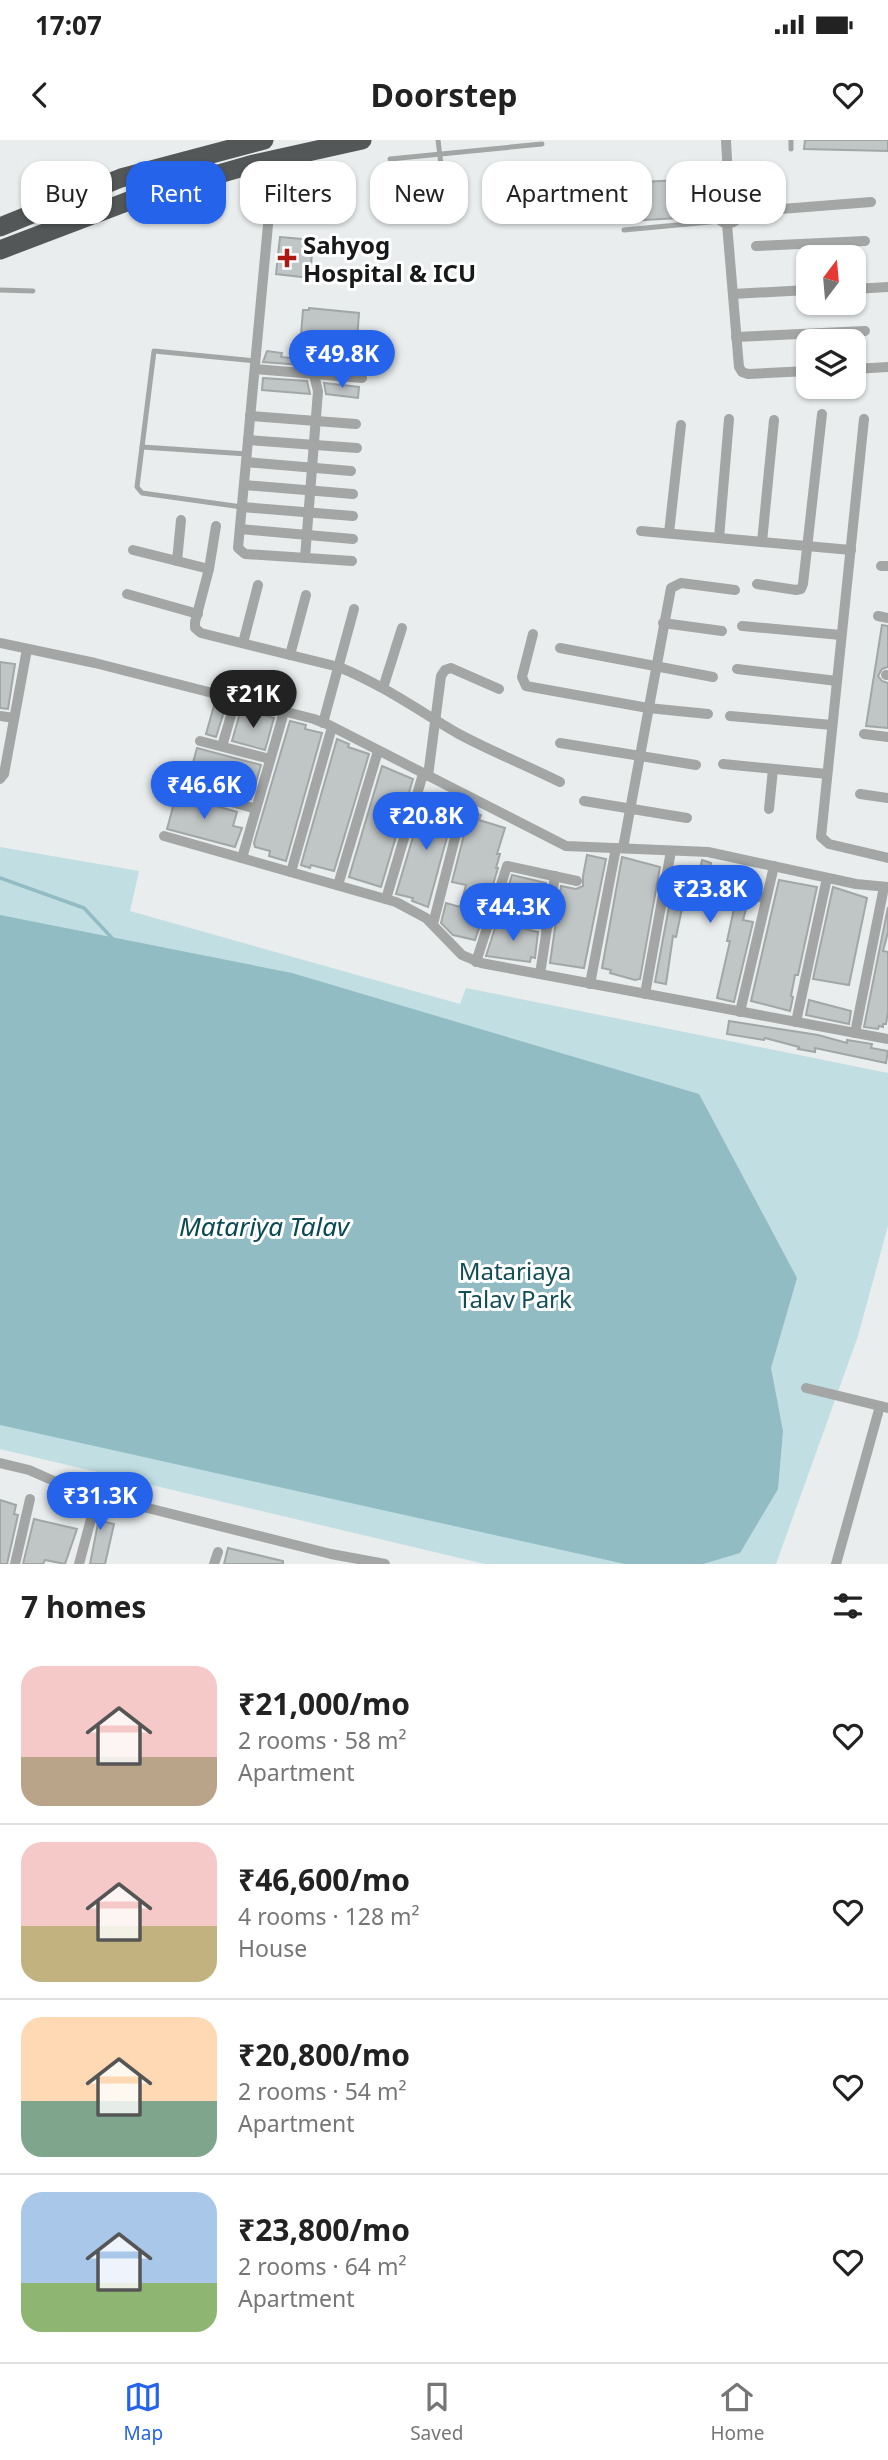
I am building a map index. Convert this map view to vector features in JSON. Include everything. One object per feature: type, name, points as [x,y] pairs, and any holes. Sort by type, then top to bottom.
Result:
[{"type":"highway","points":[[0,227],[121,178],[264,140]]},
{"type":"highway","points":[[0,250],[142,196],[274,160],[362,140]]},
{"type":"street","points":[[726,140],[727,161]]},
{"type":"street","points":[[274,160],[238,548],[245,554],[352,561]]},
{"type":"street","points":[[786,209],[871,202]]},
{"type":"street","points":[[723,224],[733,293],[738,367],[742,372],[755,374],[796,372]]},
{"type":"street","points":[[756,246],[865,241]]},
{"type":"street","points":[[866,288],[888,287]]},
{"type":"street","points":[[733,293],[796,290]]},
{"type":"street","points":[[736,337],[796,334]]},
{"type":"street","points":[[255,365],[362,378]]},
{"type":"street","points":[[866,368],[888,367]]},
{"type":"street","points":[[305,558],[318,391],[314,374]]},
{"type":"street","points":[[757,584],[801,589],[822,414]]},
{"type":"street","points":[[250,415],[356,424]]},
{"type":"street","points":[[719,538],[729,419]]},
{"type":"street","points":[[864,419],[821,825],[822,840],[829,844],[888,858]]},
{"type":"street","points":[[762,542],[774,420]]},
{"type":"street","points":[[669,534],[681,425]]},
{"type":"street","points":[[248,440],[357,448]]},
{"type":"street","points":[[246,458],[351,471]]},
{"type":"street","points":[[244,485],[353,494]]},
{"type":"street","points":[[242,507],[353,516]]},
{"type":"street","points":[[177,561],[181,520]]},
{"type":"street","points":[[215,526],[209,569],[195,628],[201,633],[338,667],[383,688],[476,742],[560,782]]},
{"type":"street","points":[[240,529],[353,539]]},
{"type":"street","points":[[641,531],[850,550]]},
{"type":"street","points":[[133,550],[209,569]]},
{"type":"street","points":[[590,984],[630,809],[669,594],[675,584],[681,583],[735,590]]},
{"type":"street","points":[[243,643],[258,585]]},
{"type":"street","points":[[127,594],[198,614]]},
{"type":"street","points":[[290,655],[306,595]]},
{"type":"street","points":[[291,872],[328,725],[338,667],[355,610]]},
{"type":"street","points":[[663,624],[722,631]]},
{"type":"street","points":[[742,626],[841,635]]},
{"type":"street","points":[[383,688],[402,628]]},
{"type":"street","points":[[533,634],[522,677],[526,686],[648,708],[708,714]]},
{"type":"street","points":[[0,643],[95,663],[328,725],[566,846],[708,852],[827,878],[886,887],[855,1033]]},
{"type":"street","points":[[560,648],[713,677]]},
{"type":"street","points":[[0,779],[4,774],[27,649]]},
{"type":"street","points":[[386,899],[426,775],[441,676],[445,670],[451,668],[499,689]]},
{"type":"street","points":[[737,669],[836,681]]},
{"type":"street","points":[[222,746],[236,699]]},
{"type":"street","points":[[242,858],[284,712]]},
{"type":"street","points":[[0,716],[14,718]]},
{"type":"street","points":[[730,716],[832,725]]},
{"type":"street","points":[[864,734],[888,737]]},
{"type":"street","points":[[201,741],[270,759]]},
{"type":"street","points":[[560,743],[696,765]]},
{"type":"street","points":[[338,885],[378,751]]},
{"type":"street","points":[[723,764],[827,775]]},
{"type":"street","points":[[769,808],[773,769]]},
{"type":"street","points":[[184,788],[256,809]]},
{"type":"street","points":[[860,794],[888,798]]},
{"type":"street","points":[[433,924],[466,795]]},
{"type":"street","points":[[584,802],[687,817]]},
{"type":"street","points":[[164,836],[404,905],[433,924],[462,955],[476,962],[888,1039]]},
{"type":"street","points":[[645,994],[671,851]]},
{"type":"street","points":[[476,962],[507,866],[577,881]]},
{"type":"street","points":[[740,1012],[774,866]]},
{"type":"street","points":[[540,974],[555,876]]},
{"type":"street","points":[[796,1022],[827,878]]},
{"type":"street","points":[[692,883],[766,898]]},
{"type":"street","points":[[491,913],[548,926]]},
{"type":"street","points":[[806,1388],[884,1406],[836,1564]]},
{"type":"street","points":[[0,1464],[29,1470],[72,1489],[385,1564]]},
{"type":"street","points":[[15,1564],[30,1499]]},
{"type":"street","points":[[79,1564],[92,1519]]},
{"type":"street","points":[[214,1564],[218,1552]]},
{"type":"lane","points":[[438,140],[441,161]]},
{"type":"lane","points":[[791,140],[791,149]]},
{"type":"lane","points":[[390,159],[542,144]]},
{"type":"lane","points":[[624,230],[709,224]]},
{"type":"lane","points":[[0,290],[33,291]]},
{"type":"lane","points":[[242,507],[138,491],[137,487],[154,351],[255,365]]},
{"type":"lane","points":[[142,447],[246,458]]},
{"type":"green space","name":"Matariya Talav","points":[[0,847],[139,871],[130,911],[460,1004],[466,988],[888,1073],[888,1226],[858,1336],[776,1564],[485,1564],[0,1449]]},
{"type":"water","name":"Matariya Talav","points":[[0,915],[292,973],[699,1094],[797,1278],[771,1368],[783,1431],[778,1489],[740,1553],[703,1564],[625,1564],[0,1425]]},
{"type":"building","points":[[805,140],[888,140],[888,151],[804,149]]},
{"type":"building","points":[[652,181],[666,181],[666,219],[652,220]]},
{"type":"building","points":[[280,237],[313,240],[310,278],[276,274]]},
{"type":"building","points":[[309,308],[359,313],[355,369],[263,362],[267,351],[282,353],[281,357],[299,359],[303,310]]},
{"type":"building","points":[[263,378],[307,381],[310,394],[262,390]]},
{"type":"building","points":[[324,383],[359,387],[358,398],[326,394]]},
{"type":"building","points":[[882,625],[888,626],[888,667],[882,669],[878,676],[888,683],[888,728],[866,726]]},
{"type":"building","points":[[0,662],[15,664],[8,709],[0,708]]},
{"type":"building","points":[[215,702],[226,705],[216,737],[206,734]]},
{"type":"building","points":[[241,709],[274,718],[265,750],[232,741]]},
{"type":"building","points":[[290,721],[306,725],[305,729],[322,733],[286,861],[269,856],[270,851],[255,847],[254,843]]},
{"type":"building","points":[[337,739],[349,744],[348,747],[369,754],[334,871],[301,865]]},
{"type":"building","points":[[197,748],[261,765],[251,799],[188,781]]},
{"type":"building","points":[[382,766],[413,779],[381,887],[349,877]]},
{"type":"building","points":[[177,792],[182,796],[237,812],[233,826],[242,828],[235,847],[167,829]]},
{"type":"building","points":[[424,800],[443,805],[444,801],[456,804],[428,907],[412,901],[413,898],[396,894]]},
{"type":"building","points":[[470,811],[481,815],[479,820],[505,828],[497,854],[500,854],[498,868],[491,891],[478,888],[469,922],[480,925],[475,940],[453,935],[441,923],[446,903],[460,907],[466,885],[452,882]]},
{"type":"building","points":[[587,855],[606,859],[584,968],[550,963],[561,886],[576,889],[583,886]]},
{"type":"building","points":[[622,857],[660,867],[640,979],[635,980],[602,968]]},
{"type":"building","points":[[702,860],[711,863],[710,869],[736,874],[737,871],[755,878],[753,887],[693,875],[687,877],[684,882],[690,891],[748,902],[743,920],[753,922],[734,1002],[717,998],[734,909],[710,903],[709,908],[702,906],[702,909],[683,904],[676,937],[673,936],[666,984],[655,982],[676,869],[699,873]]},
{"type":"building","points":[[512,875],[546,883],[541,916],[502,907]]},
{"type":"building","points":[[779,880],[817,887],[798,975],[795,975],[790,1011],[751,1001]]},
{"type":"building","points":[[833,887],[867,898],[849,985],[813,979]]},
{"type":"building","points":[[888,907],[888,932],[883,951],[888,952],[888,1012],[886,1024],[878,1029],[864,1027]]},
{"type":"building","points":[[497,922],[538,932],[535,958],[531,957],[530,962],[486,956]]},
{"type":"building","points":[[809,1000],[851,1011],[849,1024],[806,1015]]},
{"type":"building","points":[[729,1021],[818,1035],[847,1043],[847,1040],[872,1044],[871,1048],[888,1051],[886,1063],[815,1048],[815,1052],[798,1049],[799,1047],[765,1038],[727,1034]]},
{"type":"building","points":[[0,1500],[16,1505],[14,1514],[18,1515],[7,1564],[0,1564]]},
{"type":"building","points":[[84,1500],[109,1506],[105,1522],[114,1524],[105,1564],[90,1564],[99,1518],[94,1512],[82,1510]]},
{"type":"building","points":[[34,1519],[77,1529],[65,1564],[45,1560],[43,1564],[23,1564]]},
{"type":"building","points":[[228,1548],[283,1561],[283,1564],[224,1564]]},
{"type":"waterway","points":[[0,878],[84,908],[112,938]]},
{"type":"place","name":"Sahyog Hospital & ICU","points":[[287,258]]},
{"type":"park label","name":"Matariaya Talav Park","points":[[515,1284]]}]
